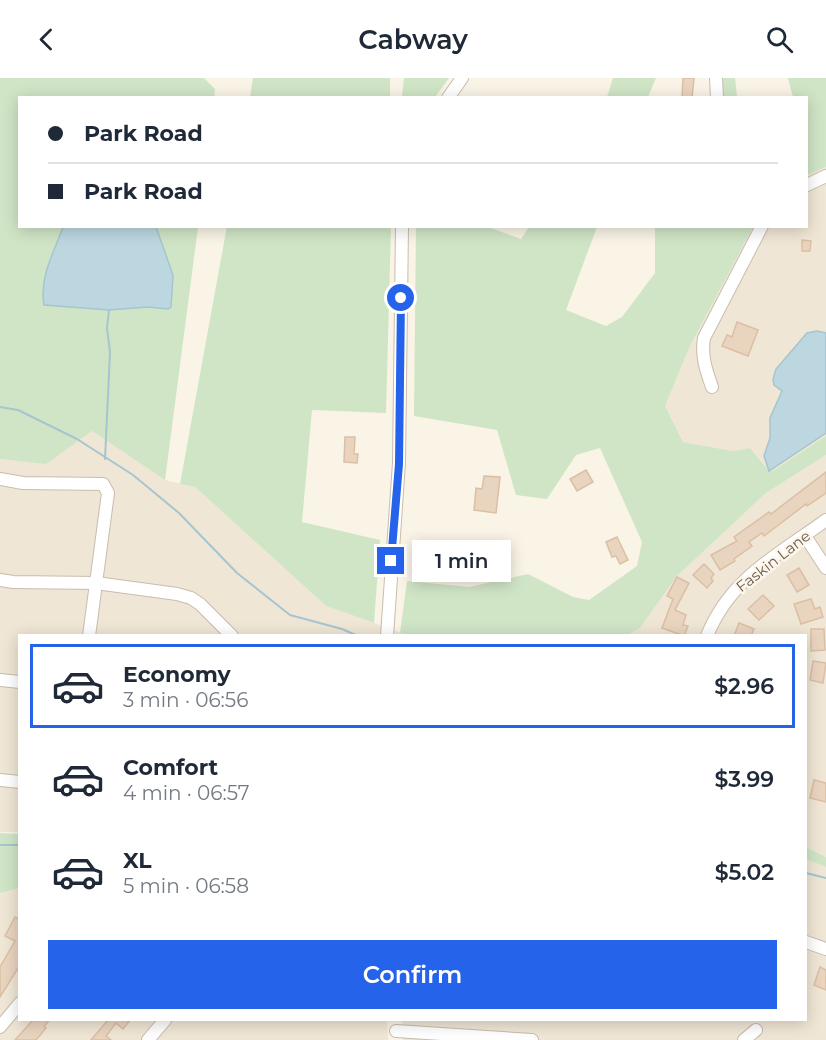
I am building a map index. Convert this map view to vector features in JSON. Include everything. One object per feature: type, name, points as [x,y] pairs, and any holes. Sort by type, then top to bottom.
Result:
[{"type":"street","points":[[449,96],[462,78]]},
{"type":"street","points":[[716,78],[717,96]]},
{"type":"street","points":[[808,185],[826,176]]},
{"type":"street","points":[[387,634],[399,464],[402,228]]},
{"type":"street","points":[[712,387],[703,356],[704,338],[761,228]]},
{"type":"street","points":[[0,478],[23,483],[103,484],[108,493],[108,502],[89,634]]},
{"type":"street","name":"Faskin Lane","points":[[708,634],[716,616],[735,588],[826,520]]},
{"type":"street","points":[[804,536],[826,568]]},
{"type":"street","points":[[0,580],[96,583],[177,594],[200,604],[230,634]]},
{"type":"street","points":[[0,680],[18,682]]},
{"type":"street","points":[[0,780],[18,782]]},
{"type":"street","points":[[807,942],[826,949]]},
{"type":"street","points":[[0,1027],[18,1005]]},
{"type":"street","points":[[148,1040],[164,1021]]},
{"type":"street","points":[[396,1030],[532,1040]]},
{"type":"street","points":[[744,1040],[756,1030]]},
{"type":"shaded area","points":[[826,167],[826,436],[773,472],[769,471],[750,448],[733,451],[683,442],[665,406],[690,346],[752,228],[808,228],[808,175]]},
{"type":"shaded area","points":[[92,431],[165,480],[195,487],[326,606],[404,634],[18,634],[18,832],[0,832],[0,459],[46,463]]},
{"type":"shaded area","points":[[826,455],[826,857],[807,848],[807,634],[630,634],[640,628],[677,576],[766,493]]},
{"type":"shaded area","points":[[807,859],[826,867],[826,1040],[403,1040],[402,1021],[807,1021]]},
{"type":"shaded area","points":[[18,888],[18,1021],[387,1021],[388,1040],[0,1040],[0,893]]},
{"type":"green space","points":[[0,78],[204,78],[215,89],[214,96],[18,96],[18,228],[198,228],[165,480],[92,431],[46,464],[0,459]]},
{"type":"green space","points":[[253,78],[390,78],[390,96],[250,96]]},
{"type":"green space","points":[[404,78],[449,78],[436,96],[402,96]]},
{"type":"green space","points":[[613,78],[656,78],[648,96],[607,96]]},
{"type":"green space","points":[[713,78],[735,78],[737,96],[714,96]]},
{"type":"green space","points":[[788,78],[826,78],[826,167],[808,175],[808,96],[793,96]]},
{"type":"green space","points":[[227,228],[391,228],[386,413],[312,410],[302,522],[380,540],[374,623],[326,606],[195,487],[180,484]]},
{"type":"green space","points":[[416,228],[491,228],[521,239],[528,228],[597,228],[566,310],[606,326],[622,317],[655,273],[655,228],[752,228],[690,346],[665,406],[683,442],[733,451],[750,448],[769,471],[773,471],[826,436],[826,455],[766,493],[677,576],[640,628],[630,634],[403,634],[400,633],[407,581],[469,587],[528,574],[573,597],[589,600],[637,566],[642,542],[600,448],[576,455],[547,499],[516,495],[497,430],[414,416]]},
{"type":"green space","points":[[0,833],[18,834],[18,888],[0,893]]},
{"type":"green space","points":[[807,848],[826,857],[826,867],[807,859]]},
{"type":"water","points":[[63,228],[156,228],[173,275],[171,307],[168,309],[148,307],[109,310],[44,305],[45,275]]},
{"type":"water","points":[[817,331],[826,333],[826,433],[769,471],[764,456],[770,438],[770,418],[782,391],[774,385],[776,369],[807,333]]},
{"type":"building","points":[[683,78],[694,78],[692,96],[682,96]]},
{"type":"building","points":[[802,240],[811,241],[810,251],[802,251]]},
{"type":"building","points":[[737,322],[758,330],[748,356],[722,346],[727,335],[732,337]]},
{"type":"building","points":[[345,437],[355,437],[354,454],[358,454],[357,463],[344,462]]},
{"type":"building","points":[[586,470],[593,482],[577,491],[570,479]]},
{"type":"building","points":[[826,472],[826,493],[807,506],[806,504],[764,536],[762,533],[749,542],[752,546],[720,570],[711,555],[737,541],[734,537],[769,512],[771,514]]},
{"type":"building","points":[[484,476],[500,477],[496,513],[474,510],[476,488],[482,489]]},
{"type":"building","points":[[617,537],[628,560],[620,564],[616,556],[612,557],[606,542]]},
{"type":"building","points":[[704,564],[714,574],[711,578],[713,581],[707,588],[693,575]]},
{"type":"building","points":[[799,568],[809,585],[797,592],[787,575]]},
{"type":"building","points":[[677,577],[689,583],[675,610],[686,615],[683,625],[688,626],[685,634],[662,628],[673,599],[667,596]]},
{"type":"building","points":[[763,595],[774,606],[759,620],[748,609]]},
{"type":"building","points":[[811,599],[815,609],[820,607],[823,617],[801,624],[794,604]]},
{"type":"building","points":[[739,623],[754,629],[752,634],[735,634]]},
{"type":"building","points":[[811,629],[824,629],[825,650],[811,651]]},
{"type":"building","points":[[813,661],[826,663],[823,683],[810,680]]},
{"type":"building","points":[[814,780],[826,783],[826,802],[810,798]]},
{"type":"building","points":[[15,917],[18,919],[18,968],[0,997],[0,967],[15,941],[5,936]]},
{"type":"building","points":[[820,967],[826,970],[826,990],[814,985]]},
{"type":"building","points":[[32,1021],[48,1021],[44,1027],[46,1028],[36,1040],[15,1040]]},
{"type":"building","points":[[107,1021],[129,1021],[123,1029],[116,1023],[106,1036],[111,1040],[91,1040]]},
{"type":"waterway","points":[[105,459],[110,352],[107,328],[109,310]]},
{"type":"waterway","points":[[0,407],[18,410],[77,439],[133,475],[179,513],[237,573],[290,615],[353,634]]},
{"type":"waterway","points":[[0,845],[18,845]]},
{"type":"waterway","points":[[807,873],[826,878]]},
{"type":"route","points":[[391,561],[399,464],[401,298]]}]
